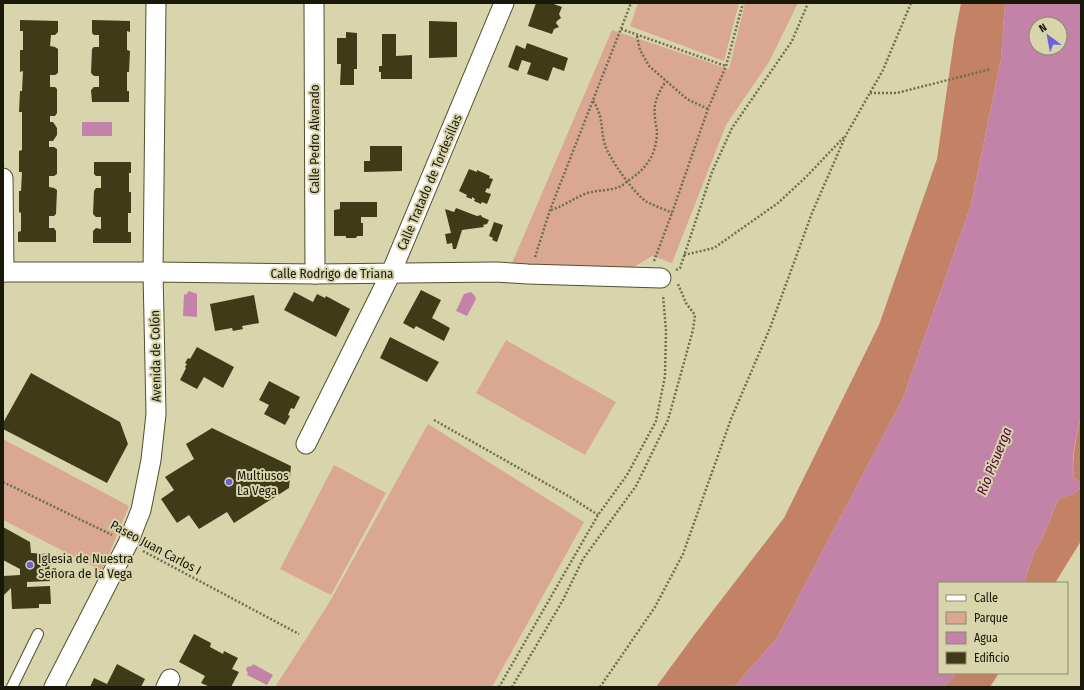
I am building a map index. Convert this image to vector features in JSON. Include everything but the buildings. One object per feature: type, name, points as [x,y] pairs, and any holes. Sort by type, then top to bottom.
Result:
[{"type":"street","name":"Avenida de Colón","points":[[54,687],[128,543],[141,510],[151,460],[156,414],[153,272],[156,3]]},
{"type":"street","name":"Calle Pedro Alvarado","points":[[314,3],[315,274]]},
{"type":"street","name":"Calle Tratado de Tordesillas","points":[[306,444],[391,273],[504,3]]},
{"type":"street","points":[[3,178],[3,272]]},
{"type":"street","name":"Calle Rodrigo de Triana","points":[[3,272],[315,274],[496,272],[528,274],[665,274]]},
{"type":"lane","points":[[12,687],[38,634]]},
{"type":"path","points":[[528,274],[550,210],[631,3]]},
{"type":"path","points":[[512,687],[563,600],[584,559],[636,486],[668,420],[694,330],[695,315],[665,274],[653,262],[672,213],[708,109],[726,66],[743,3]]},
{"type":"path","points":[[680,268],[712,172],[732,128],[792,41],[808,3]]},
{"type":"path","points":[[600,687],[655,607],[683,554],[731,419],[770,328],[812,213],[846,135],[883,70],[910,3]]},
{"type":"path","points":[[621,29],[726,66]]},
{"type":"path","points":[[637,35],[640,50],[649,66],[687,99],[708,109]]},
{"type":"path","points":[[870,93],[898,93],[991,69]]},
{"type":"path","points":[[550,210],[560,207],[576,197],[594,191],[620,187],[641,173],[650,162],[656,148],[657,131],[654,105],[658,93],[666,82]]},
{"type":"path","points":[[593,100],[599,110],[605,145],[627,182],[646,201],[672,213]]},
{"type":"path","points":[[684,255],[714,248],[778,203],[806,177],[846,135]]},
{"type":"path","points":[[499,687],[598,515],[627,475],[656,421],[665,376],[665,274]]},
{"type":"path","points":[[434,420],[570,497],[598,515]]},
{"type":"path","name":"Paseo Juan Carlos I","points":[[3,482],[128,543],[298,634]]},
{"type":"green space","points":[[638,3],[739,3],[724,61],[630,26]]},
{"type":"green space","points":[[745,3],[798,3],[769,62],[726,125],[672,263],[652,256],[634,267],[536,267],[512,263],[612,30],[729,69]]},
{"type":"green space","points":[[506,340],[616,402],[585,455],[476,393]]},
{"type":"green space","points":[[428,424],[584,522],[492,687],[275,687],[329,603]]},
{"type":"green space","points":[[3,439],[129,506],[102,571],[3,520]]},
{"type":"green space","points":[[334,465],[386,493],[331,595],[280,569]]},
{"type":"shaded area","points":[[961,3],[1005,3],[1001,59],[971,205],[903,398],[777,638],[734,687],[656,687],[784,518],[879,325],[937,159],[954,40]]},
{"type":"shaded area","points":[[1081,415],[1081,482],[1074,478],[1073,462]]},
{"type":"shaded area","points":[[1081,487],[1081,541],[1056,582],[1024,582],[1035,550],[1041,542],[1058,500],[1075,493]]},
{"type":"shaded area","points":[[956,674],[998,674],[990,687],[944,687]]},
{"type":"water","name":"Río Pisuerga","points":[[1005,3],[1081,3],[1081,415],[1074,446],[1073,470],[1074,478],[1081,482],[1081,487],[1075,493],[1058,500],[1041,542],[1035,550],[1024,582],[938,582],[938,674],[956,674],[944,687],[734,687],[777,638],[903,398],[971,205],[1001,59]]},
{"type":"water","points":[[82,122],[112,122],[112,136],[82,136]]},
{"type":"water","points":[[189,291],[197,294],[197,317],[183,316],[184,294],[186,295]]},
{"type":"water","points":[[471,292],[476,299],[467,316],[456,311],[464,294]]},
{"type":"water","points":[[253,664],[273,675],[267,685],[247,675],[247,667],[252,666]]},
{"type":"place","name":"Multiusos La Vega","points":[[229,482]]},
{"type":"place","name":"Iglesia de Nuestra Señora de la Vega","points":[[30,565]]}]
